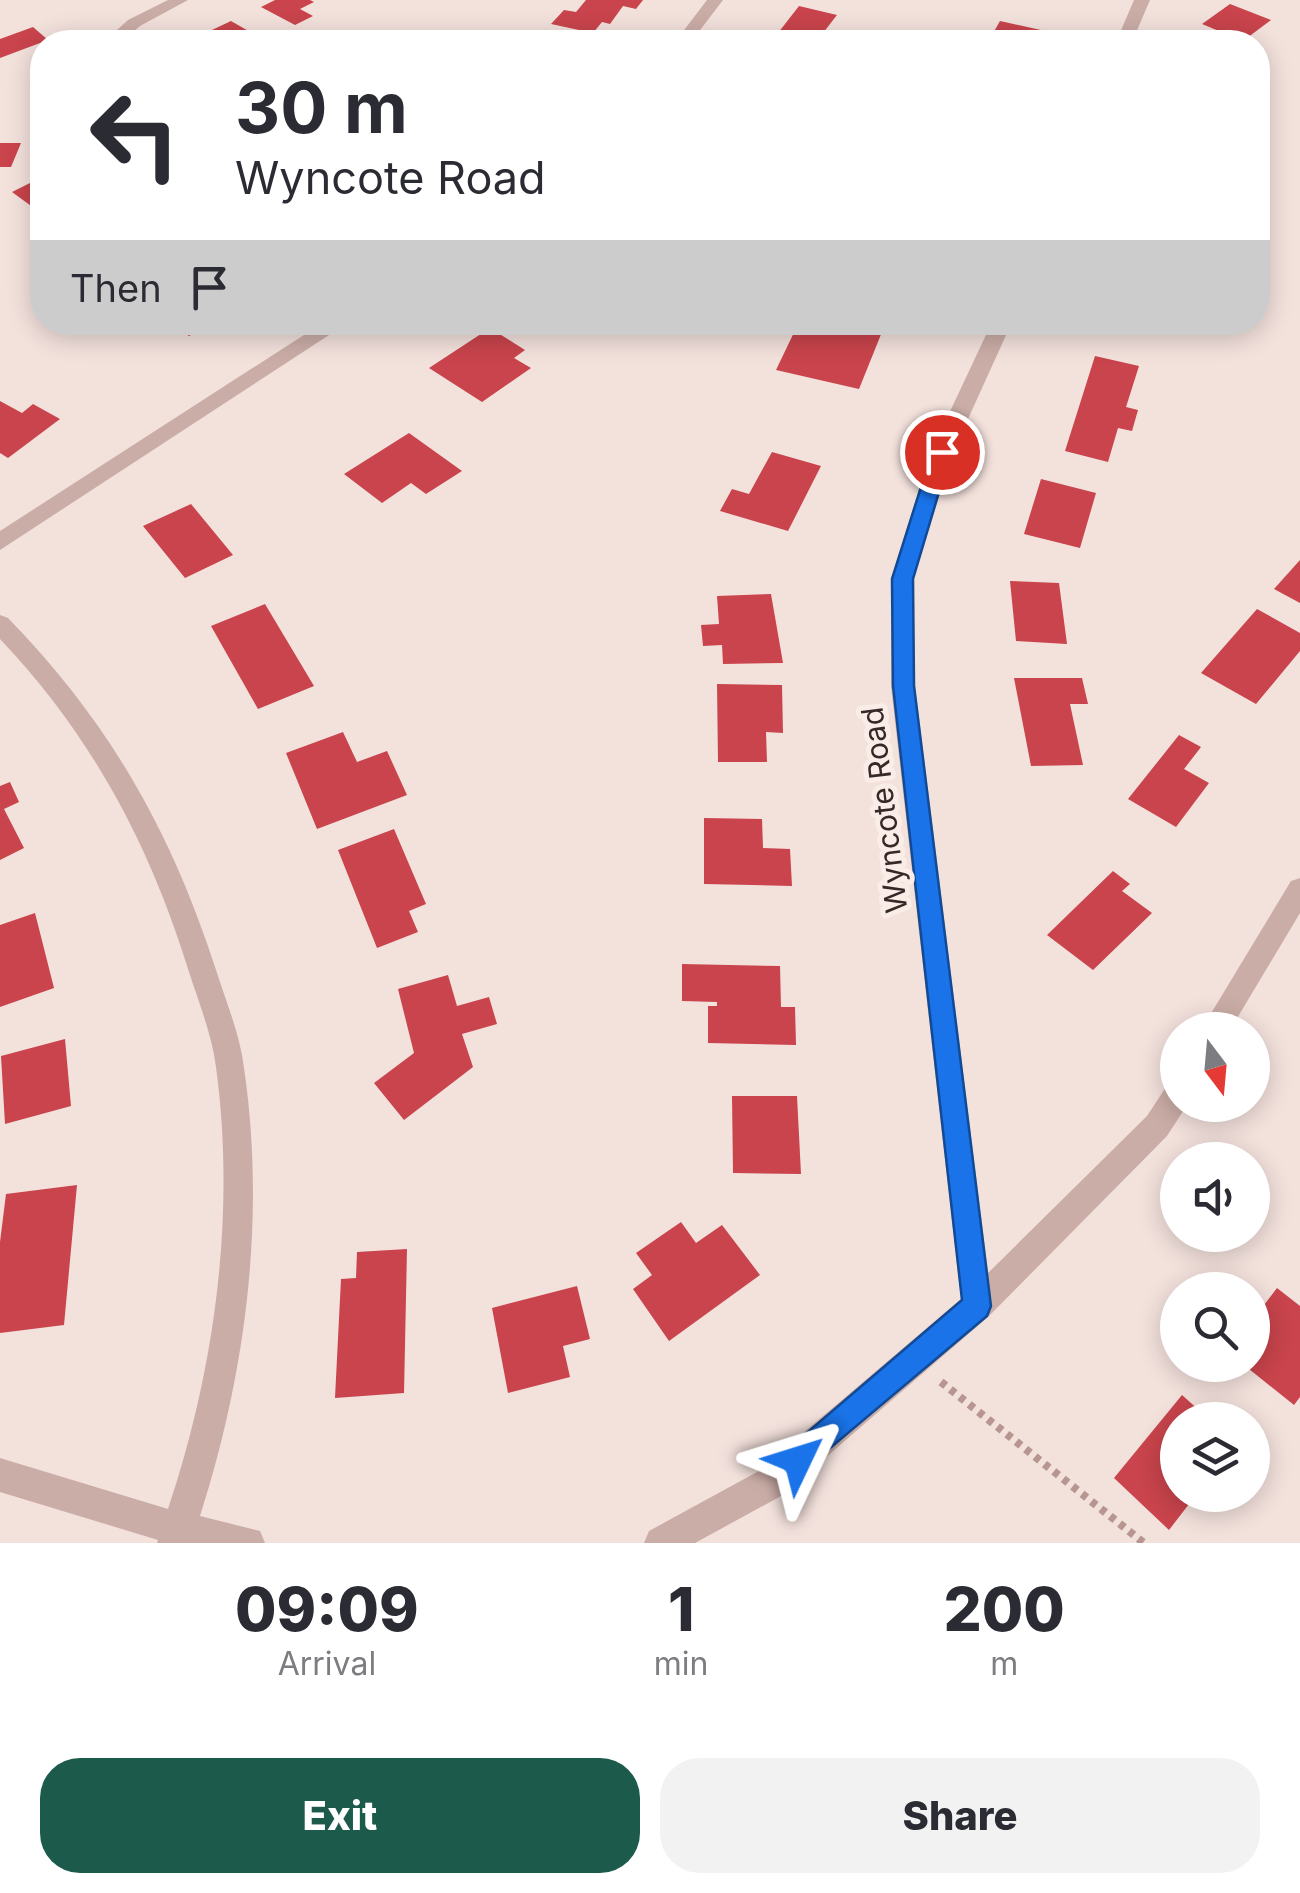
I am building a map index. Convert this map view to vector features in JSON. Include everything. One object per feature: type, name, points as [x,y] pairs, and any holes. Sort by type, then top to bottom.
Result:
[{"type":"street","points":[[126,30],[180,0]]},
{"type":"street","points":[[692,30],[714,0]]},
{"type":"street","points":[[1129,30],[1142,0]]},
{"type":"street","points":[[0,542],[319,335]]},
{"type":"street","name":"Wyncote Road","points":[[977,1306],[904,686],[902,579],[942,452],[996,335]]},
{"type":"street","points":[[0,624],[45,668],[122,772],[188,919],[230,1064],[240,1198],[228,1338],[177,1536]]},
{"type":"street","points":[[1226,1012],[1300,889]]},
{"type":"street","points":[[661,1543],[769,1484],[977,1306],[1160,1121]]},
{"type":"street","points":[[0,1475],[177,1536],[248,1543]]},
{"type":"path","points":[[914,1360],[1144,1543]]},
{"type":"building","points":[[275,0],[310,0],[314,2],[300,9],[313,16],[295,25],[261,7]]},
{"type":"building","points":[[586,0],[643,0],[636,9],[623,6],[610,24],[602,22],[595,30],[551,24],[564,10],[576,12]]},
{"type":"building","points":[[1230,4],[1271,20],[1258,30],[1216,30],[1202,24]]},
{"type":"building","points":[[799,6],[837,15],[825,30],[780,30]]},
{"type":"building","points":[[231,21],[247,30],[212,30]]},
{"type":"building","points":[[1000,21],[1041,30],[995,30]]},
{"type":"building","points":[[33,27],[36,30],[30,30],[30,47],[0,58],[0,39]]},
{"type":"building","points":[[0,143],[21,143],[11,167],[0,167]]},
{"type":"building","points":[[30,183],[30,205],[12,192]]},
{"type":"building","points":[[479,335],[501,335],[525,350],[514,358],[531,368],[482,402],[429,368]]},
{"type":"building","points":[[793,335],[881,335],[859,389],[776,370]]},
{"type":"building","points":[[1095,356],[1139,366],[1126,407],[1138,410],[1132,431],[1118,428],[1108,462],[1065,451]]},
{"type":"building","points":[[0,401],[22,413],[33,404],[60,419],[8,458],[0,453]]},
{"type":"building","points":[[409,433],[462,471],[426,494],[411,483],[382,503],[344,474]]},
{"type":"building","points":[[772,452],[821,466],[788,531],[720,511],[732,489],[749,494]]},
{"type":"building","points":[[1041,479],[1096,493],[1080,548],[1024,534]]},
{"type":"building","points":[[191,504],[233,555],[185,578],[143,526]]},
{"type":"building","points":[[1300,560],[1300,603],[1274,589]]},
{"type":"building","points":[[1010,581],[1059,583],[1067,644],[1016,641]]},
{"type":"building","points":[[771,594],[783,663],[723,664],[722,645],[703,646],[701,625],[719,624],[717,596]]},
{"type":"building","points":[[265,604],[314,686],[258,709],[211,626]]},
{"type":"building","points":[[1257,609],[1300,633],[1300,651],[1256,704],[1201,673]]},
{"type":"building","points":[[1014,678],[1082,678],[1088,704],[1070,704],[1083,765],[1031,766]]},
{"type":"building","points":[[717,684],[782,685],[783,733],[766,732],[767,762],[718,762]]},
{"type":"building","points":[[343,732],[357,762],[387,751],[407,795],[317,829],[286,753]]},
{"type":"building","points":[[1179,735],[1201,747],[1184,769],[1209,783],[1176,827],[1128,799]]},
{"type":"building","points":[[10,782],[19,802],[4,809],[24,848],[0,860],[0,786]]},
{"type":"building","points":[[704,818],[762,819],[763,848],[790,849],[792,886],[704,884]]},
{"type":"building","points":[[394,829],[426,904],[409,911],[418,932],[377,948],[338,850]]},
{"type":"building","points":[[1113,871],[1130,884],[1122,891],[1152,913],[1093,970],[1047,935]]},
{"type":"building","points":[[35,913],[54,988],[0,1007],[0,925]]},
{"type":"building","points":[[682,964],[780,966],[781,1007],[795,1007],[796,1045],[708,1043],[708,1006],[717,1006],[717,1002],[682,1001]]},
{"type":"building","points":[[448,975],[457,1006],[489,997],[497,1024],[462,1034],[473,1067],[404,1120],[374,1083],[414,1053],[398,989]]},
{"type":"building","points":[[65,1039],[71,1106],[5,1124],[1,1056]]},
{"type":"building","points":[[732,1096],[797,1096],[801,1174],[733,1173]]},
{"type":"building","points":[[77,1185],[64,1325],[0,1333],[0,1242],[6,1194]]},
{"type":"building","points":[[681,1222],[696,1243],[722,1225],[760,1275],[669,1341],[633,1289],[652,1275],[636,1253]]},
{"type":"building","points":[[407,1249],[404,1393],[335,1398],[341,1279],[356,1278],[357,1252]]},
{"type":"building","points":[[577,1286],[590,1339],[563,1346],[570,1377],[508,1393],[492,1308]]},
{"type":"building","points":[[1277,1288],[1300,1306],[1300,1397],[1294,1405],[1265,1382],[1270,1382],[1270,1297]]},
{"type":"building","points":[[1160,1422],[1160,1512],[1183,1512],[1169,1530],[1114,1478]]},
{"type":"route","points":[[798,1460],[977,1306],[904,686],[902,579],[942,452]]}]
